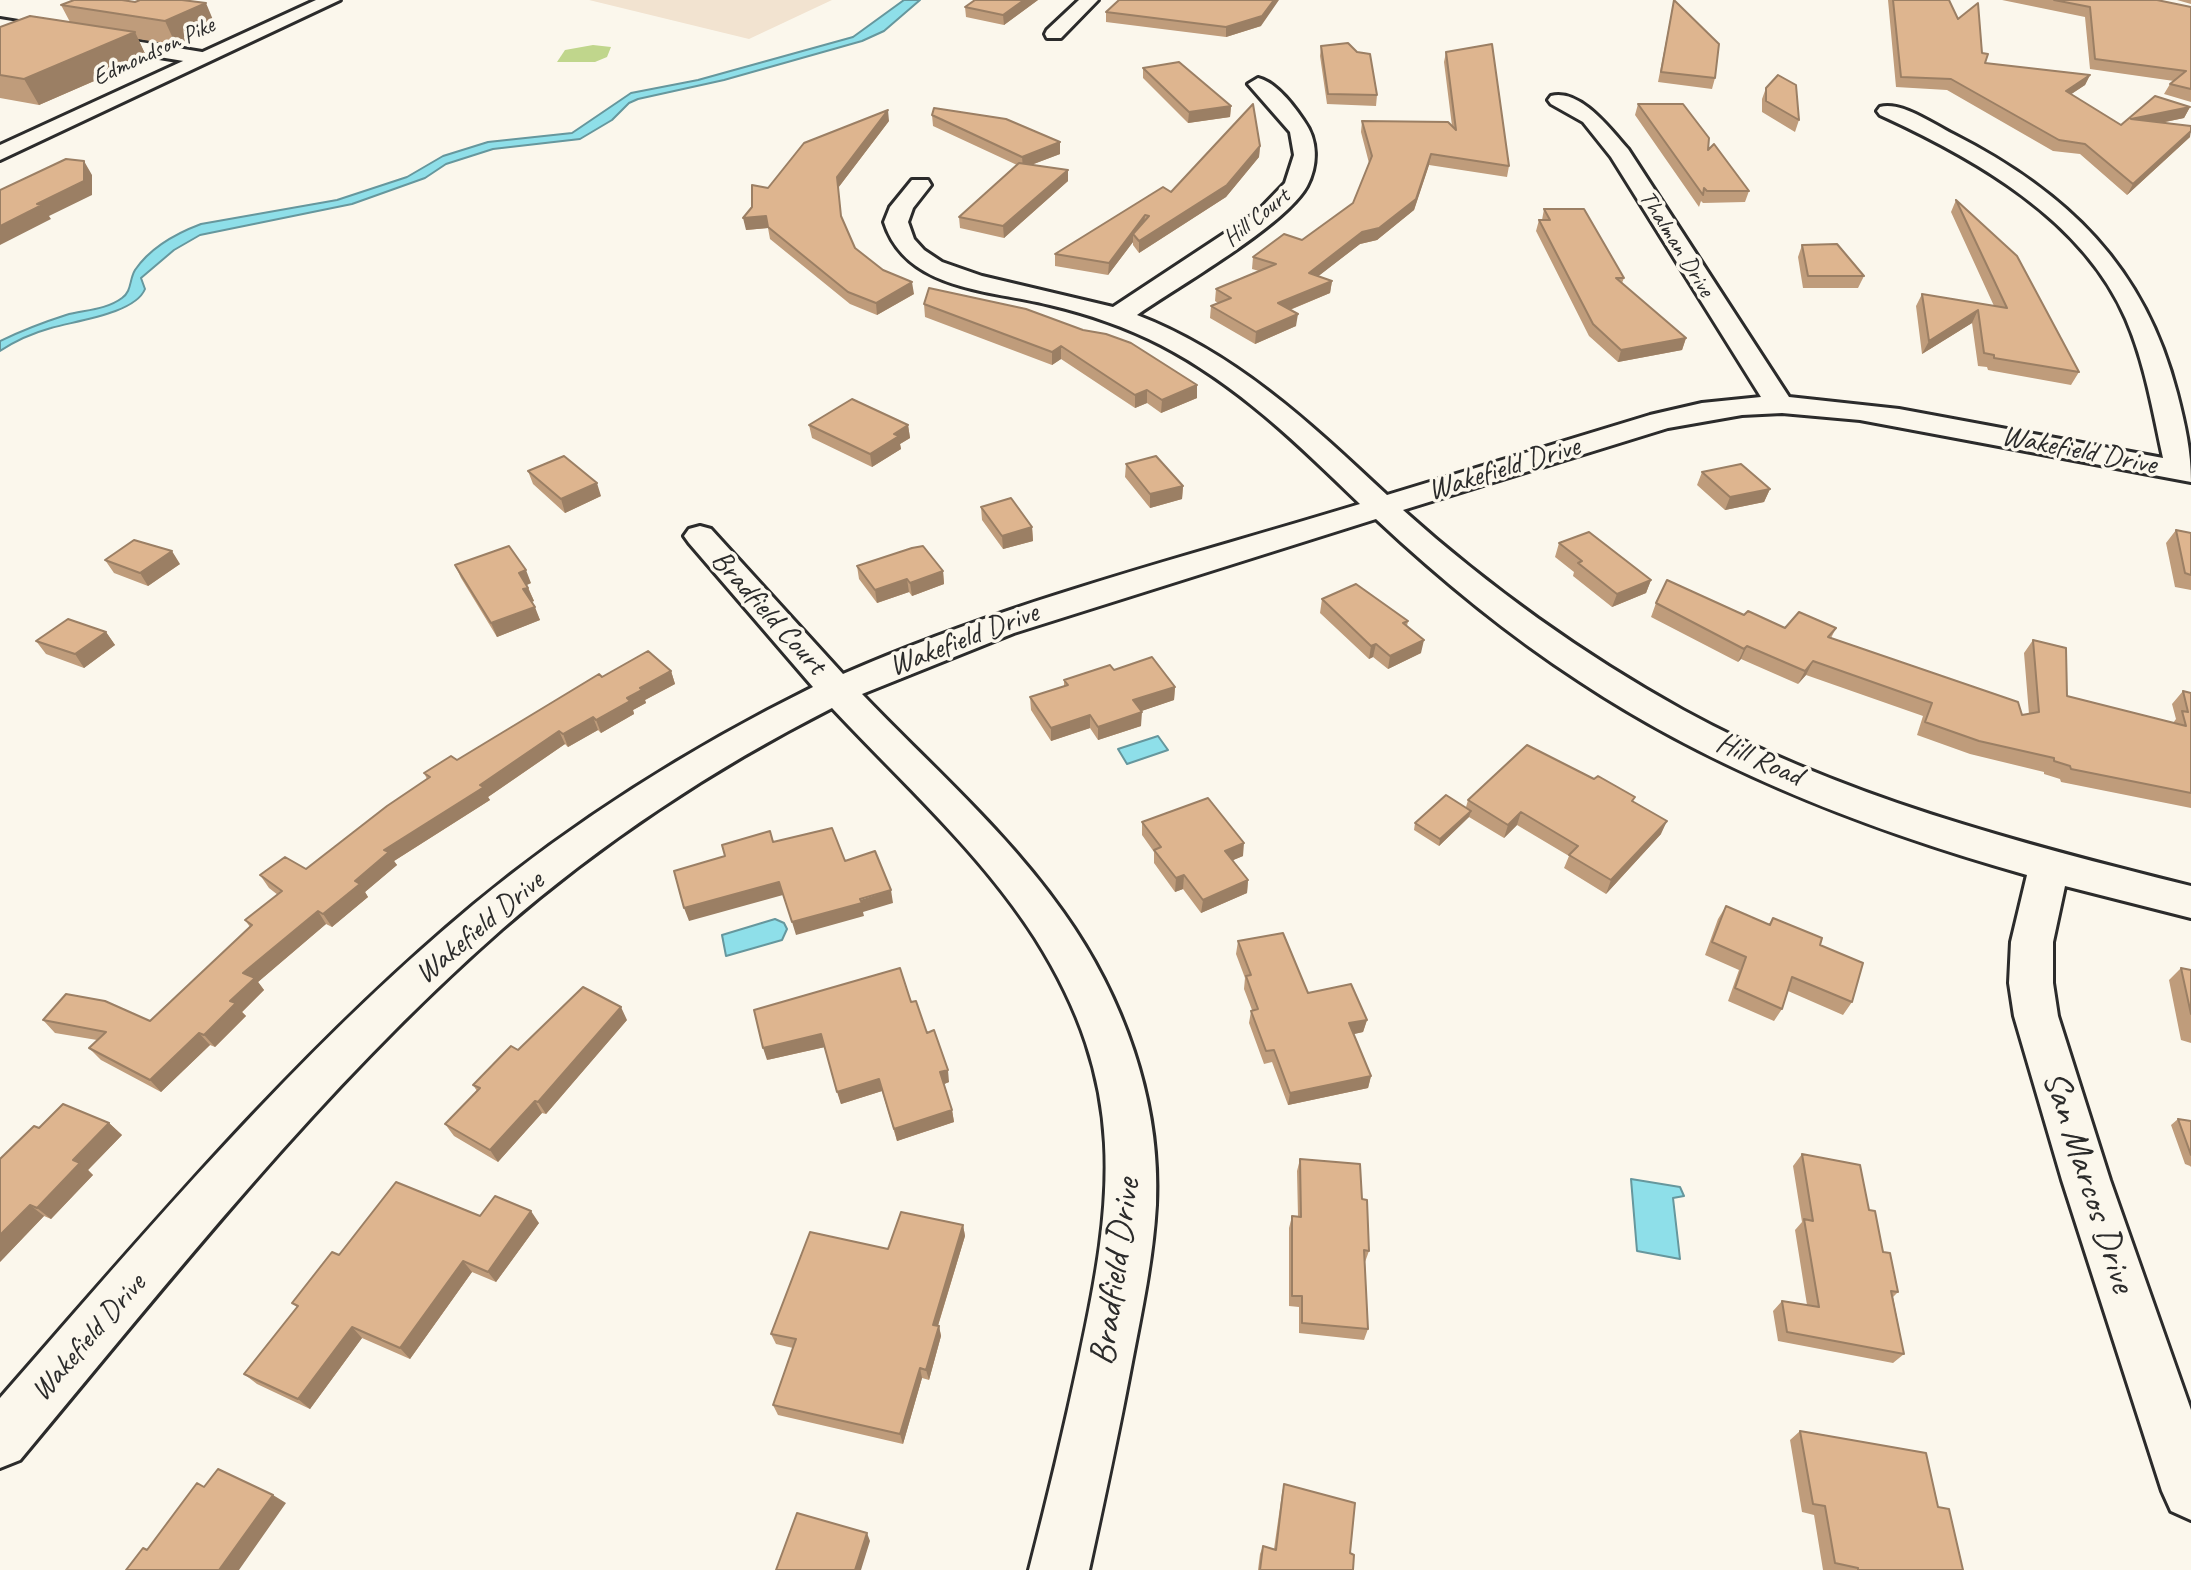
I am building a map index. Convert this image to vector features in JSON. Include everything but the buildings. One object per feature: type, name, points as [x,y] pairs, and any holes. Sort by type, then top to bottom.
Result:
[{"type":"street","name":"Edmondson Pike","points":[[3,150],[331,0]]},
{"type":"street","points":[[1054,34],[1089,0]]},
{"type":"street","points":[[0,25],[202,58]]},
{"type":"street","name":"Hill Court","points":[[1117,316],[1265,217],[1296,186],[1305,155],[1301,132],[1288,113],[1258,84]]},
{"type":"street","name":"Thalman Drive","points":[[1558,100],[1590,118],[1620,154],[1779,403]]},
{"type":"street","points":[[1887,111],[1936,133],[2025,190],[2069,225],[2111,271],[2129,298],[2145,335],[2186,472]]},
{"type":"street","points":[[920,185],[902,207],[896,222],[901,240],[916,257],[960,277],[1117,316],[1193,352],[1250,388],[1305,434],[1382,508]]},
{"type":"street","name":"Wakefield Drive","points":[[0,1440],[241,1164],[416,982],[511,900],[635,808],[763,729],[836,691],[921,653],[1006,621],[1382,508],[1678,415],[1716,408],[1779,403],[1866,410],[2186,472]]},
{"type":"street","name":"Hill Road","points":[[1382,508],[1517,621],[1638,702],[1729,748],[1823,789],[1946,835],[2049,866],[2191,902]]},
{"type":"street","name":"Bradfield Court","points":[[700,536],[836,691]]},
{"type":"street","name":"Bradfield Drive","points":[[836,691],[1000,861],[1032,898],[1057,935],[1096,1004],[1116,1065],[1129,1139],[1131,1219],[1097,1404],[1059,1570]]},
{"type":"street","name":"San Marcos Drive","points":[[2049,866],[2032,950],[2031,982],[2036,1016],[2081,1167],[2191,1491]]},
{"type":"shaded area","points":[[589,0],[832,0],[749,39]]},
{"type":"green space","points":[[593,45],[611,47],[607,57],[595,62],[557,62],[565,50]]},
{"type":"water","points":[[904,0],[920,0],[884,31],[862,41],[724,80],[638,99],[629,103],[612,120],[580,139],[493,149],[446,164],[425,178],[352,204],[200,235],[174,250],[141,278],[145,289],[139,298],[129,305],[103,315],[38,332],[0,351],[0,341],[16,334],[66,315],[116,302],[127,292],[135,270],[148,255],[174,237],[201,224],[337,200],[407,177],[443,156],[488,142],[572,133],[631,93],[698,80],[853,37]]},
{"type":"water","points":[[1158,736],[1168,750],[1127,764],[1118,749]]},
{"type":"water","points":[[775,919],[784,923],[787,929],[782,940],[726,956],[722,935]]},
{"type":"water","points":[[1631,1179],[1680,1187],[1684,1196],[1673,1198],[1680,1259],[1637,1251]]}]
